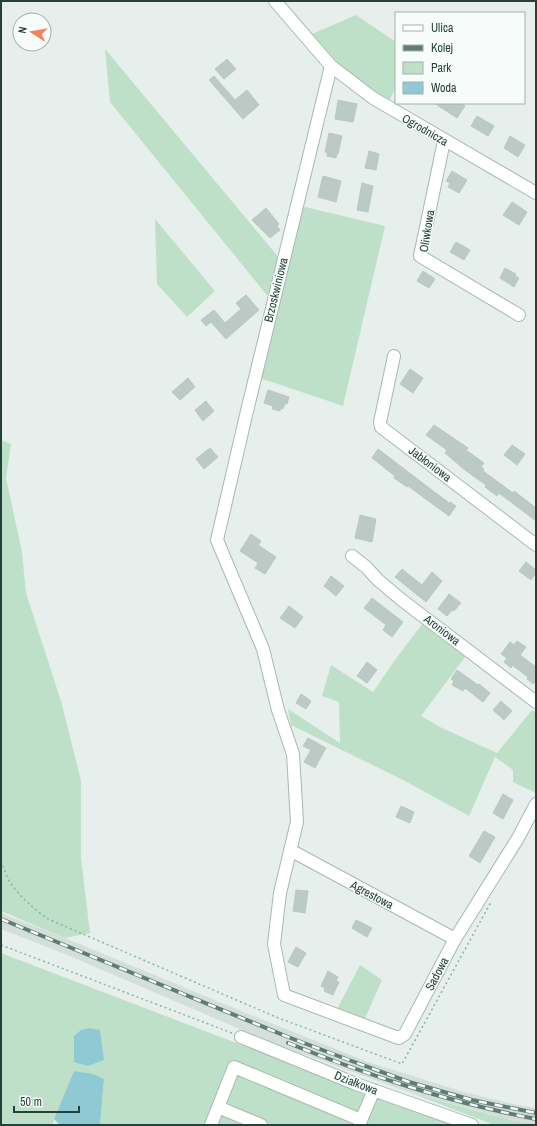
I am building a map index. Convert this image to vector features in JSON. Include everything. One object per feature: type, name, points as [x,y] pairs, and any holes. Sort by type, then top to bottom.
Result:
[{"type":"street","name":"Ogrodnicza","points":[[275,1],[331,66],[373,98],[444,141],[536,193]]},
{"type":"street","name":"Brzoskwiniowa","points":[[284,995],[274,944],[280,894],[297,822],[293,754],[278,710],[263,649],[217,540],[246,410],[331,66]]},
{"type":"street","name":"Oliwkowa","points":[[444,141],[420,256],[519,315]]},
{"type":"street","name":"Jabłoniowa","points":[[394,356],[380,422],[381,427],[536,545]]},
{"type":"street","name":"Aroniowa","points":[[352,556],[403,600],[536,702]]},
{"type":"street","name":"Sadowa","points":[[284,995],[399,1038],[405,1034],[455,939],[518,838],[536,804]]},
{"type":"street","name":"Agrestowa","points":[[290,850],[455,939]]},
{"type":"street","name":"Działkowa","points":[[242,1037],[374,1090],[472,1125]]},
{"type":"street","points":[[210,1125],[234,1067],[360,1123],[374,1090]]},
{"type":"street","points":[[218,1106],[261,1125]]},
{"type":"path","points":[[1,861],[9,881],[22,898],[48,919],[276,1017],[402,1064],[495,896]]},
{"type":"path","points":[[1,945],[242,1037]]},
{"type":"shaded area","points":[[1,913],[368,1062],[464,1092],[536,1108],[536,1125],[514,1121],[414,1094],[270,1042],[65,954],[1,929]]},
{"type":"green space","points":[[356,15],[395,41],[395,90],[389,101],[341,66],[312,34]]},
{"type":"green space","points":[[105,49],[280,259],[270,299],[110,102]]},
{"type":"green space","points":[[301,206],[385,226],[343,406],[260,378]]},
{"type":"green space","points":[[155,219],[215,291],[187,317],[157,284]]},
{"type":"green space","points":[[1,440],[11,444],[6,478],[22,552],[26,593],[61,701],[81,781],[81,858],[90,933],[65,938],[1,911]]},
{"type":"green space","points":[[422,624],[465,657],[421,716],[442,728],[497,753],[532,710],[536,712],[536,793],[513,782],[513,770],[495,757],[469,816],[403,780],[291,725],[288,709],[340,743],[339,702],[322,696],[331,665],[373,692]]},
{"type":"green space","points":[[1,953],[457,1125],[100,1125],[104,1079],[74,1071],[52,1125],[1,1125]]},
{"type":"green space","points":[[360,965],[382,980],[363,1023],[335,1013]]},
{"type":"green space","points":[[414,1094],[514,1121],[536,1125],[494,1125]]},
{"type":"water","points":[[90,1028],[100,1030],[104,1060],[88,1066],[74,1062],[74,1036],[81,1030]]},
{"type":"water","points":[[74,1071],[93,1074],[104,1079],[100,1125],[60,1125],[54,1119]]},
{"type":"building","points":[[227,59],[236,69],[224,79],[215,69]]},
{"type":"building","points":[[214,76],[235,100],[247,90],[259,105],[243,119],[209,80]]},
{"type":"building","points":[[338,100],[357,104],[353,122],[335,119]]},
{"type":"building","points":[[436,104],[462,104],[465,106],[457,118]]},
{"type":"building","points":[[477,116],[494,126],[488,136],[471,126]]},
{"type":"building","points":[[329,133],[342,136],[336,158],[327,156],[327,152],[325,152]]},
{"type":"building","points":[[510,136],[525,145],[518,157],[504,148]]},
{"type":"building","points":[[369,151],[379,154],[376,170],[365,168]]},
{"type":"building","points":[[452,171],[467,180],[459,193],[448,187],[450,183],[446,181]]},
{"type":"building","points":[[323,176],[341,181],[336,202],[318,197]]},
{"type":"building","points":[[362,183],[373,186],[368,212],[357,210]]},
{"type":"building","points":[[512,202],[527,212],[519,225],[503,215]]},
{"type":"building","points":[[266,208],[279,224],[277,226],[280,230],[270,238],[252,220]]},
{"type":"building","points":[[456,242],[470,250],[464,260],[450,252]]},
{"type":"building","points":[[505,268],[516,274],[515,276],[519,278],[514,287],[500,278]]},
{"type":"building","points":[[423,271],[435,279],[429,288],[417,281]]},
{"type":"building","points":[[246,295],[259,310],[226,339],[211,322],[206,326],[201,320],[214,310],[225,323],[241,309],[236,303]]},
{"type":"building","points":[[410,369],[423,378],[413,393],[400,384]]},
{"type":"building","points":[[188,378],[195,387],[180,400],[172,392]]},
{"type":"building","points":[[268,390],[289,397],[287,404],[285,403],[283,409],[281,408],[280,411],[272,409],[273,406],[264,403]]},
{"type":"building","points":[[206,401],[214,411],[203,421],[195,410]]},
{"type":"building","points":[[434,425],[468,448],[466,450],[484,463],[481,467],[484,469],[483,471],[513,493],[514,491],[536,508],[536,521],[499,493],[497,496],[485,487],[486,485],[445,453],[447,450],[426,435]]},
{"type":"building","points":[[512,445],[525,454],[517,465],[504,455]]},
{"type":"building","points":[[210,448],[218,457],[204,469],[196,459]]},
{"type":"building","points":[[378,449],[449,503],[450,502],[456,506],[449,516],[408,486],[407,487],[394,478],[395,476],[372,458]]},
{"type":"building","points":[[360,515],[376,519],[372,542],[355,538]]},
{"type":"building","points":[[251,534],[261,541],[258,545],[276,557],[265,574],[255,568],[258,563],[240,551]]},
{"type":"building","points":[[526,562],[536,570],[536,573],[531,580],[519,571]]},
{"type":"building","points":[[402,569],[422,585],[432,572],[442,581],[426,602],[395,577]]},
{"type":"building","points":[[331,576],[344,586],[336,596],[324,586]]},
{"type":"building","points":[[449,594],[461,603],[447,616],[438,609]]},
{"type":"building","points":[[372,598],[403,622],[392,637],[383,630],[386,625],[364,608]]},
{"type":"building","points":[[289,606],[303,617],[295,628],[280,618]]},
{"type":"building","points":[[517,641],[526,647],[520,655],[536,667],[536,680],[533,684],[527,679],[528,677],[512,665],[511,668],[504,662],[507,658],[501,654],[510,642],[514,645]]},
{"type":"building","points":[[367,662],[377,670],[367,683],[357,676]]},
{"type":"building","points":[[457,670],[490,693],[483,702],[465,688],[463,691],[452,685],[454,681],[451,679]]},
{"type":"building","points":[[301,694],[311,701],[306,709],[296,703]]},
{"type":"building","points":[[501,701],[512,711],[504,720],[493,710]]},
{"type":"building","points":[[308,738],[326,748],[315,768],[304,762],[311,750],[303,746]]},
{"type":"building","points":[[503,794],[513,800],[503,819],[493,813]]},
{"type":"building","points":[[401,806],[414,812],[410,823],[396,817]]},
{"type":"building","points":[[484,831],[495,837],[480,863],[469,856]]},
{"type":"building","points":[[296,890],[308,891],[305,913],[293,911]]},
{"type":"building","points":[[356,920],[372,928],[367,937],[352,928]]},
{"type":"building","points":[[296,947],[306,953],[298,967],[288,962]]},
{"type":"building","points":[[328,971],[338,977],[336,981],[339,982],[333,995],[324,991],[325,988],[321,986]]},
{"type":"railway","points":[[1,919],[288,1037],[409,1082],[472,1100],[536,1113]]},
{"type":"railway","points":[[288,1043],[410,1087],[472,1105],[536,1119]]}]
